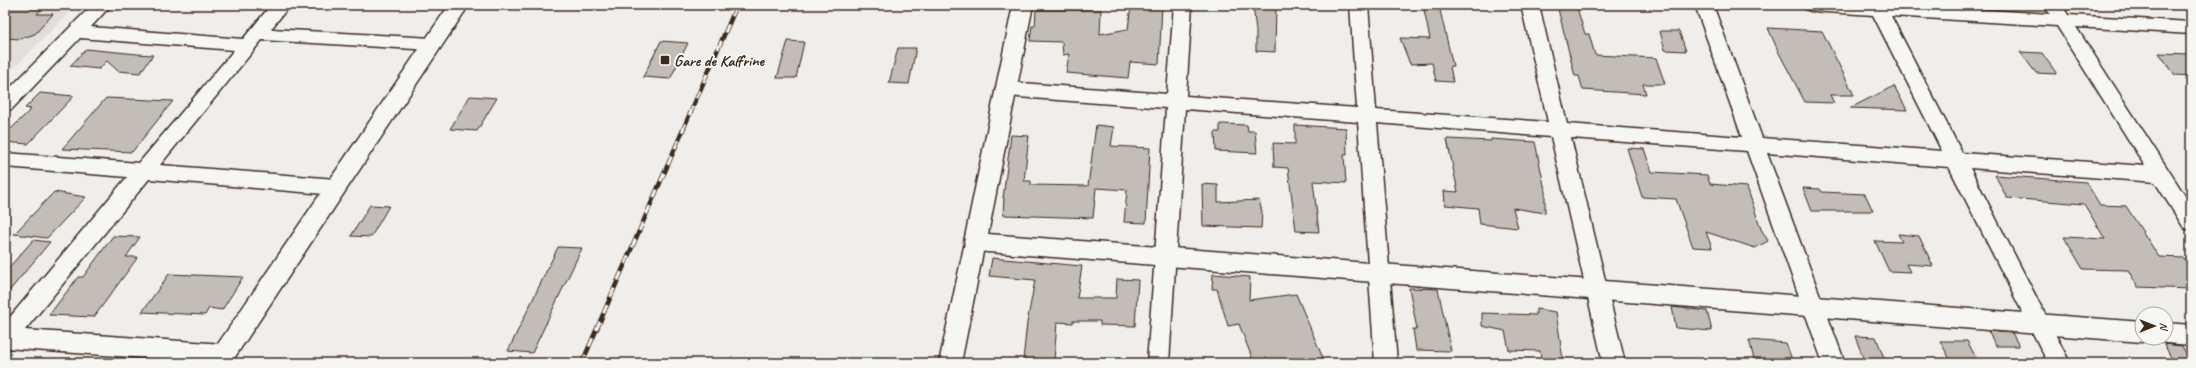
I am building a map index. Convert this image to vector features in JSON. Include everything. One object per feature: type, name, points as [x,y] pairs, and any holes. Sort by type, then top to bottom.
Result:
[{"type":"main road","points":[[220,359],[458,5]]},
{"type":"main road","points":[[1023,5],[975,242],[2134,331]]},
{"type":"main road","points":[[2174,334],[2191,335]]},
{"type":"street","points":[[5,104],[102,5]]},
{"type":"street","points":[[5,339],[280,5]]},
{"type":"street","points":[[1158,363],[1183,5]]},
{"type":"street","points":[[1359,5],[1386,363]]},
{"type":"street","points":[[1530,5],[1614,363]]},
{"type":"street","points":[[1704,5],[1834,363]]},
{"type":"street","points":[[1811,5],[2058,13],[2191,28]]},
{"type":"street","points":[[1878,7],[2059,363]]},
{"type":"street","points":[[2058,13],[2191,222]]},
{"type":"street","points":[[76,32],[432,44]]},
{"type":"street","points":[[1006,89],[2161,175]]},
{"type":"street","points":[[5,160],[336,186]]},
{"type":"street","points":[[950,363],[975,242]]},
{"type":"street","points":[[5,339],[220,359]]},
{"type":"shaded area","points":[[5,5],[77,5],[5,77]]},
{"type":"building","points":[[5,5],[45,5],[37,14],[53,14],[35,34],[20,39],[5,38]]},
{"type":"building","points":[[1131,5],[1162,6],[1159,64],[1130,62],[1128,78],[1066,73],[1069,54],[1063,55],[1062,42],[1030,41],[1032,26],[1035,26],[1036,10],[1101,10],[1100,34],[1128,29]]},
{"type":"building","points":[[1253,5],[1276,5],[1275,52],[1256,51],[1256,31]]},
{"type":"building","points":[[1423,5],[1439,6],[1453,66],[1450,66],[1453,82],[1436,81],[1432,63],[1410,64],[1400,38],[1430,39]]},
{"type":"building","points":[[1557,5],[1576,5],[1585,34],[1589,34],[1595,55],[1656,58],[1665,84],[1643,84],[1646,94],[1583,90],[1579,76],[1575,76]]},
{"type":"building","points":[[1768,28],[1822,31],[1854,95],[1830,95],[1834,103],[1805,102],[1779,53]]},
{"type":"building","points":[[1660,31],[1679,31],[1686,51],[1665,50]]},
{"type":"building","name":"Gare de Kaffrine","points":[[661,41],[688,43],[670,79],[643,77]]},
{"type":"building","points":[[788,41],[804,42],[796,78],[777,78]]},
{"type":"building","points":[[898,48],[916,48],[909,84],[889,83]]},
{"type":"building","points":[[86,49],[153,55],[140,73],[118,71],[107,61],[99,69],[70,66]]},
{"type":"building","points":[[2020,52],[2042,53],[2057,74],[2036,73]]},
{"type":"building","points":[[2159,53],[2191,54],[2191,76],[2175,75]]},
{"type":"building","points":[[1894,86],[1907,110],[1850,108]]},
{"type":"building","points":[[40,93],[74,96],[28,144],[5,142],[5,135],[31,109],[25,108]]},
{"type":"building","points":[[470,96],[497,98],[477,131],[450,129]]},
{"type":"building","points":[[106,98],[173,101],[132,152],[62,149]]},
{"type":"building","points":[[1220,124],[1247,125],[1248,131],[1255,131],[1257,153],[1216,151],[1215,132],[1220,132]]},
{"type":"building","points":[[1096,125],[1114,127],[1111,146],[1150,148],[1146,223],[1124,222],[1127,190],[1096,188],[1093,218],[1003,215],[1003,198],[1011,135],[1029,136],[1024,181],[1031,181],[1031,185],[1088,186]]},
{"type":"building","points":[[1295,125],[1346,128],[1347,155],[1344,155],[1346,183],[1313,181],[1319,232],[1296,231],[1288,168],[1274,167],[1273,143],[1295,144]]},
{"type":"building","points":[[1447,139],[1491,141],[1491,139],[1535,142],[1545,190],[1545,213],[1513,208],[1518,228],[1480,224],[1478,208],[1445,205],[1444,191],[1458,192]]},
{"type":"building","points":[[1627,148],[1644,149],[1652,172],[1707,175],[1710,184],[1747,187],[1761,229],[1768,241],[1755,248],[1706,232],[1712,248],[1693,247],[1676,199],[1642,197]]},
{"type":"building","points":[[1995,175],[2086,182],[2100,205],[2126,206],[2159,257],[2184,258],[2191,269],[2191,289],[2138,287],[2128,270],[2083,269],[2064,237],[2105,239],[2084,204],[2007,198]]},
{"type":"building","points":[[1202,184],[1218,185],[1218,202],[1259,200],[1262,212],[1261,228],[1203,226]]},
{"type":"building","points":[[1803,188],[1820,189],[1822,192],[1865,194],[1873,211],[1812,211]]},
{"type":"building","points":[[54,192],[86,197],[47,238],[14,234]]},
{"type":"building","points":[[370,205],[389,206],[371,237],[351,236]]},
{"type":"building","points":[[1898,234],[1919,236],[1933,266],[1906,264],[1910,272],[1889,271],[1875,241],[1902,242]]},
{"type":"building","points":[[113,236],[140,237],[126,257],[138,257],[94,317],[49,315],[78,277],[83,277]]},
{"type":"building","points":[[33,240],[50,242],[5,296],[5,272]]},
{"type":"building","points":[[558,247],[582,248],[532,353],[508,351]]},
{"type":"building","points":[[992,258],[1082,266],[1077,298],[1116,298],[1117,279],[1138,280],[1135,326],[1100,325],[1100,321],[1073,321],[1073,323],[1057,322],[1054,361],[1023,360],[1027,323],[1035,280],[989,276]]},
{"type":"building","points":[[169,274],[243,277],[222,310],[209,308],[205,315],[142,312]]},
{"type":"building","points":[[1213,274],[1250,277],[1249,300],[1296,294],[1325,363],[1254,363],[1239,324],[1228,326],[1217,289],[1212,289]]},
{"type":"building","points":[[1409,288],[1438,289],[1451,351],[1416,350],[1413,329],[1417,329]]},
{"type":"building","points":[[1672,307],[1707,311],[1712,331],[1676,328]]},
{"type":"building","points":[[1536,309],[1556,312],[1563,360],[1541,358],[1540,351],[1509,350],[1505,331],[1482,326],[1482,313],[1536,315]]},
{"type":"building","points":[[1988,331],[2012,333],[2019,346],[1996,346]]},
{"type":"building","points":[[1855,336],[1876,337],[1886,363],[1865,363]]},
{"type":"building","points":[[1749,340],[1786,343],[1793,363],[1755,363]]},
{"type":"building","points":[[1940,341],[1967,341],[1979,363],[1952,363]]},
{"type":"building","points":[[2165,346],[2182,346],[2191,363],[2174,363]]},
{"type":"railway","points":[[582,363],[737,5]]},
{"type":"place","name":"Gare de Kaffrine","points":[[665,60]]}]
